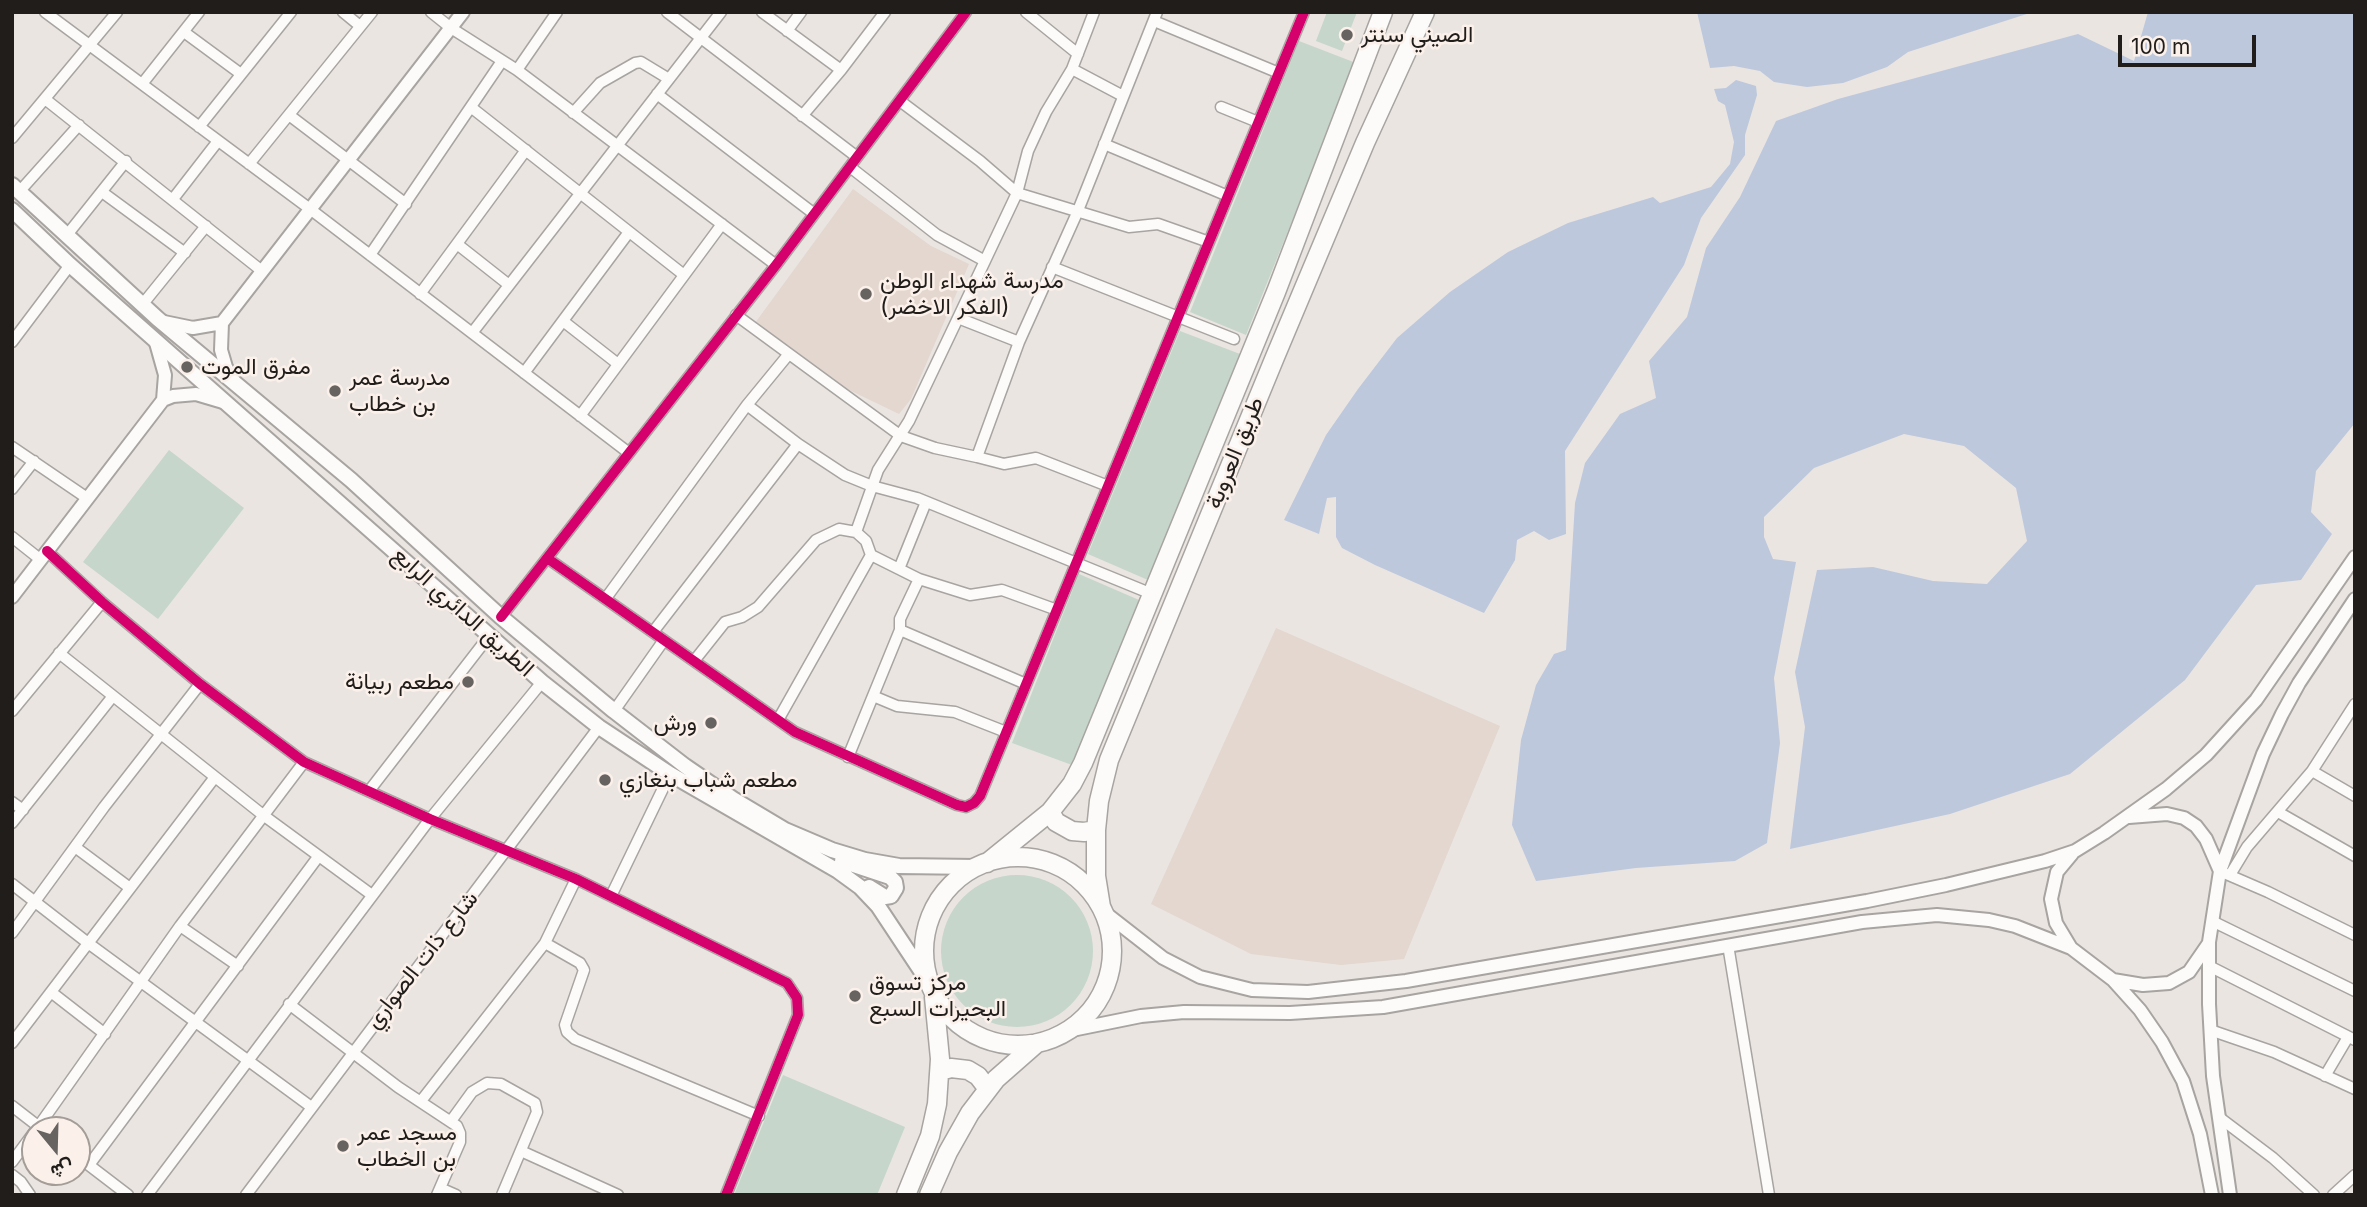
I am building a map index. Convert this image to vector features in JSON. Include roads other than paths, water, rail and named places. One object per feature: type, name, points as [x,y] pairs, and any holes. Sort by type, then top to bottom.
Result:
[{"type":"highway","name":"طريق العروبة","points":[[982,865],[1050,812],[1072,784],[1083,763],[1276,292],[1383,12]]},
{"type":"highway","name":"طريق العروبة","points":[[1102,909],[1096,868],[1096,830],[1102,788],[1115,747],[1275,357],[1365,143],[1424,12]]},
{"type":"highway","points":[[1050,812],[1056,822],[1072,831],[1096,830]]},
{"type":"highway","points":[[906,1195],[930,1136],[940,1071],[924,949],[931,916],[949,887],[982,865],[1020,857],[1052,864],[1080,881],[1102,909],[1112,942],[1110,974],[1091,1011],[1067,1031],[1037,1043],[1006,1069],[988,1089],[958,1132],[929,1195]]},
{"type":"highway","points":[[931,988],[946,1012],[972,1033],[1003,1044],[1037,1043]]},
{"type":"highway","points":[[940,1071],[957,1068],[968,1070],[978,1076],[988,1089]]},
{"type":"main road","points":[[240,390],[223,359],[220,341],[222,323],[463,12]]},
{"type":"main road","name":"الطريق الدائري الرابع","points":[[16,188],[158,319],[351,480],[501,617],[614,711],[711,785],[779,826],[816,844],[848,855],[890,864],[933,868],[982,865]]},
{"type":"main road","name":"الطريق الدائري الرابع","points":[[12,210],[70,265],[542,682],[599,726],[670,774],[846,876],[872,899],[931,988]]},
{"type":"main road","points":[[158,319],[184,327],[203,328],[222,323]]},
{"type":"main road","points":[[12,597],[163,400],[164,362],[155,339]]},
{"type":"main road","points":[[163,400],[173,396],[196,394],[229,405]]},
{"type":"main road","points":[[2071,948],[2056,923],[2050,899],[2057,872],[2075,851],[2128,817],[2184,774],[2232,728],[2270,682],[2355,557]]},
{"type":"main road","points":[[2230,1195],[2213,1076],[2209,942],[2225,873],[2263,754],[2282,714],[2320,650],[2355,599]]},
{"type":"main road","points":[[2128,817],[2167,814],[2184,818],[2196,826],[2206,839],[2225,873]]},
{"type":"main road","points":[[816,844],[850,864],[890,877],[896,888],[891,896],[885,897],[864,883],[846,876]]},
{"type":"main road","points":[[1102,909],[1152,951],[1200,977],[1252,990],[1308,992],[1394,983],[1867,901],[1980,877],[2075,851]]},
{"type":"main road","points":[[1067,1031],[1120,1020],[1184,1012],[1290,1013],[1383,1007],[1862,922],[1937,915],[1989,920],[2015,926],[2071,948],[2113,980],[2152,1026],[2183,1082],[2200,1133],[2212,1195]]},
{"type":"main road","points":[[2113,980],[2143,985],[2169,983],[2189,972],[2209,942]]},
{"type":"street","points":[[45,12],[310,209],[629,453]]},
{"type":"street","points":[[12,138],[117,12]]},
{"type":"street","points":[[142,84],[199,12]]},
{"type":"street","points":[[199,127],[291,12]]},
{"type":"street","points":[[342,12],[360,26]]},
{"type":"street","points":[[249,164],[372,12]]},
{"type":"street","points":[[431,12],[517,70],[776,265]]},
{"type":"street","points":[[517,70],[557,12]]},
{"type":"street","points":[[667,12],[857,157]]},
{"type":"street","points":[[472,333],[721,12]]},
{"type":"street","points":[[762,12],[841,71]]},
{"type":"street","points":[[787,31],[801,12]]},
{"type":"street","points":[[802,116],[841,71],[885,12]]},
{"type":"street","points":[[501,617],[776,265],[966,12]]},
{"type":"street","points":[[1026,12],[1078,54]]},
{"type":"street","points":[[856,532],[878,470],[901,436],[985,261],[1017,193],[1028,150],[1046,112],[1072,69],[1094,12]]},
{"type":"street","points":[[547,558],[805,737],[957,805],[966,807],[974,803],[980,796],[1304,12]]},
{"type":"street","points":[[977,457],[1019,342],[1076,213],[1156,16],[1279,73]]},
{"type":"street","points":[[184,32],[241,74]]},
{"type":"street","points":[[370,256],[502,61]]},
{"type":"street","points":[[573,113],[600,83],[635,63],[642,62],[669,79]]},
{"type":"street","points":[[1072,69],[1123,96]]},
{"type":"street","points":[[657,94],[813,213]]},
{"type":"street","points":[[45,99],[262,271]]},
{"type":"street","points":[[900,101],[980,161],[1017,193],[1129,228],[1158,224],[1209,242]]},
{"type":"street","points":[[1222,107],[1258,122]]},
{"type":"street","points":[[472,108],[684,275]]},
{"type":"street","points":[[289,115],[406,204]]},
{"type":"street","points":[[16,188],[79,125]]},
{"type":"street","points":[[173,199],[218,141]]},
{"type":"street","points":[[1104,144],[1228,196]]},
{"type":"street","points":[[420,294],[526,150]]},
{"type":"street","points":[[67,235],[126,161]]},
{"type":"street","points":[[849,167],[937,235],[985,261]]},
{"type":"street","points":[[102,192],[185,253]]},
{"type":"street","points":[[580,416],[722,224]]},
{"type":"street","points":[[142,304],[206,226]]},
{"type":"street","points":[[524,373],[629,232]]},
{"type":"street","points":[[457,244],[509,285]]},
{"type":"street","points":[[12,342],[70,265]]},
{"type":"street","points":[[1052,267],[1234,339]]},
{"type":"street","points":[[736,315],[901,436],[935,448],[1003,464],[1036,458],[1108,486]]},
{"type":"street","points":[[958,318],[1019,342]]},
{"type":"street","points":[[563,321],[618,364]]},
{"type":"street","points":[[606,598],[747,405],[788,355]]},
{"type":"street","points":[[747,405],[845,475],[926,502],[1152,594]]},
{"type":"street","points":[[653,632],[798,444]]},
{"type":"street","points":[[12,447],[87,498]]},
{"type":"street","points":[[12,489],[34,461]]},
{"type":"street","points":[[899,569],[926,502]]},
{"type":"street","points":[[694,661],[725,622],[743,617],[758,607],[816,540],[839,530],[856,532],[866,541],[871,555],[919,579],[970,595],[1002,590],[1057,610]]},
{"type":"street","points":[[12,537],[44,555],[232,710],[304,762],[430,819],[576,879],[780,978],[793,990],[799,1006],[798,1015],[726,1195]]},
{"type":"street","points":[[778,720],[871,555]]},
{"type":"street","points":[[848,757],[900,631],[898,623],[919,579]]},
{"type":"street","points":[[12,711],[102,602]]},
{"type":"street","points":[[900,631],[1026,684]]},
{"type":"street","points":[[369,791],[489,636]]},
{"type":"street","points":[[614,711],[664,640]]},
{"type":"street","points":[[59,653],[262,815],[372,895]]},
{"type":"street","points":[[147,1195],[430,819],[542,682]]},
{"type":"street","points":[[12,933],[160,733],[200,684]]},
{"type":"street","points":[[12,823],[113,696]]},
{"type":"street","points":[[873,696],[897,706],[955,712],[1006,732]]},
{"type":"street","points":[[2355,704],[2312,771],[2225,873],[2355,935]]},
{"type":"street","name":"شارع ذات الصواري","points":[[246,1195],[310,1106],[599,726]]},
{"type":"street","points":[[47,1116],[180,926],[304,762]]},
{"type":"street","points":[[2312,771],[2355,796]]},
{"type":"street","points":[[611,896],[670,774]]},
{"type":"street","points":[[12,1043],[215,777]]},
{"type":"street","points":[[12,802],[23,810]]},
{"type":"street","points":[[2278,812],[2355,856]]},
{"type":"street","points":[[75,847],[130,888]]},
{"type":"street","points":[[91,1162],[318,857]]},
{"type":"street","points":[[421,1101],[545,943],[576,879]]},
{"type":"street","points":[[12,884],[310,1106]]},
{"type":"street","points":[[2214,922],[2355,991]]},
{"type":"street","points":[[180,926],[238,966]]},
{"type":"street","points":[[545,943],[580,963],[584,970],[565,1025],[567,1032],[575,1040],[759,1116]]},
{"type":"street","points":[[1728,945],[1769,1195]]},
{"type":"street","points":[[2209,965],[2351,1038],[2325,1076]]},
{"type":"street","points":[[51,992],[105,1034]]},
{"type":"street","points":[[289,1004],[452,1121],[459,1129],[460,1138],[438,1192],[456,1195]]},
{"type":"street","points":[[2210,1030],[2274,1052],[2355,1089]]},
{"type":"street","points":[[452,1121],[475,1088],[487,1083],[501,1084],[537,1106],[537,1112],[502,1195]]},
{"type":"street","points":[[2220,1118],[2273,1158],[2314,1195]]},
{"type":"street","points":[[521,1151],[618,1195]]},
{"type":"street","points":[[91,1167],[128,1195]]},
{"type":"street","points":[[12,1175],[30,1195]]},
{"type":"street","points":[[2333,1195],[2355,1175]]},
{"type":"water","points":[[1697,12],[2033,12],[1908,52],[1887,67],[1843,83],[1807,87],[1774,82],[1760,71],[1734,66],[1710,68]]},
{"type":"water","points":[[2148,12],[2355,12],[2355,423],[2316,471],[2311,512],[2332,534],[2301,580],[2256,585],[2185,680],[2070,774],[1950,814],[1790,849],[1805,727],[1795,672],[1817,570],[1873,567],[1933,581],[1987,584],[2027,541],[2016,488],[1964,446],[1904,434],[1814,468],[1764,517],[1764,537],[1773,559],[1796,562],[1774,678],[1780,743],[1767,843],[1735,861],[1636,868],[1536,881],[1512,825],[1521,740],[1536,685],[1554,654],[1566,650],[1575,503],[1585,463],[1620,414],[1656,398],[1649,361],[1687,317],[1706,248],[1740,197],[1776,121],[1838,99],[2078,34],[2134,61]]},
{"type":"water","points":[[1736,80],[1756,86],[1757,95],[1745,135],[1745,155],[1701,218],[1684,265],[1565,451],[1566,534],[1549,540],[1534,531],[1517,540],[1515,560],[1484,613],[1342,548],[1336,537],[1336,497],[1327,498],[1319,534],[1284,520],[1326,435],[1358,389],[1397,338],[1450,292],[1508,252],[1568,223],[1653,197],[1660,203],[1711,187],[1730,164],[1734,142],[1725,105],[1718,101],[1714,89],[1726,88]]},
{"type":"place","name":"الصيني سنتر","points":[[1347,35]]},
{"type":"place","name":"مدرسة شهداء الوطن (الفكر الاخضر)","points":[[866,294]]},
{"type":"place","name":"مفرق الموت","points":[[187,367]]},
{"type":"place","name":"مدرسة عمر بن خطاب","points":[[335,391]]},
{"type":"place","name":"مطعم ربيانة","points":[[468,682]]},
{"type":"place","name":"ورش","points":[[711,723]]},
{"type":"place","name":"مطعم شباب بنغازي","points":[[605,780]]},
{"type":"place","name":"مركز تسوق البحيرات السبع","points":[[855,996]]},
{"type":"place","name":"مسجد عمر بن الخطاب","points":[[343,1146]]}]
